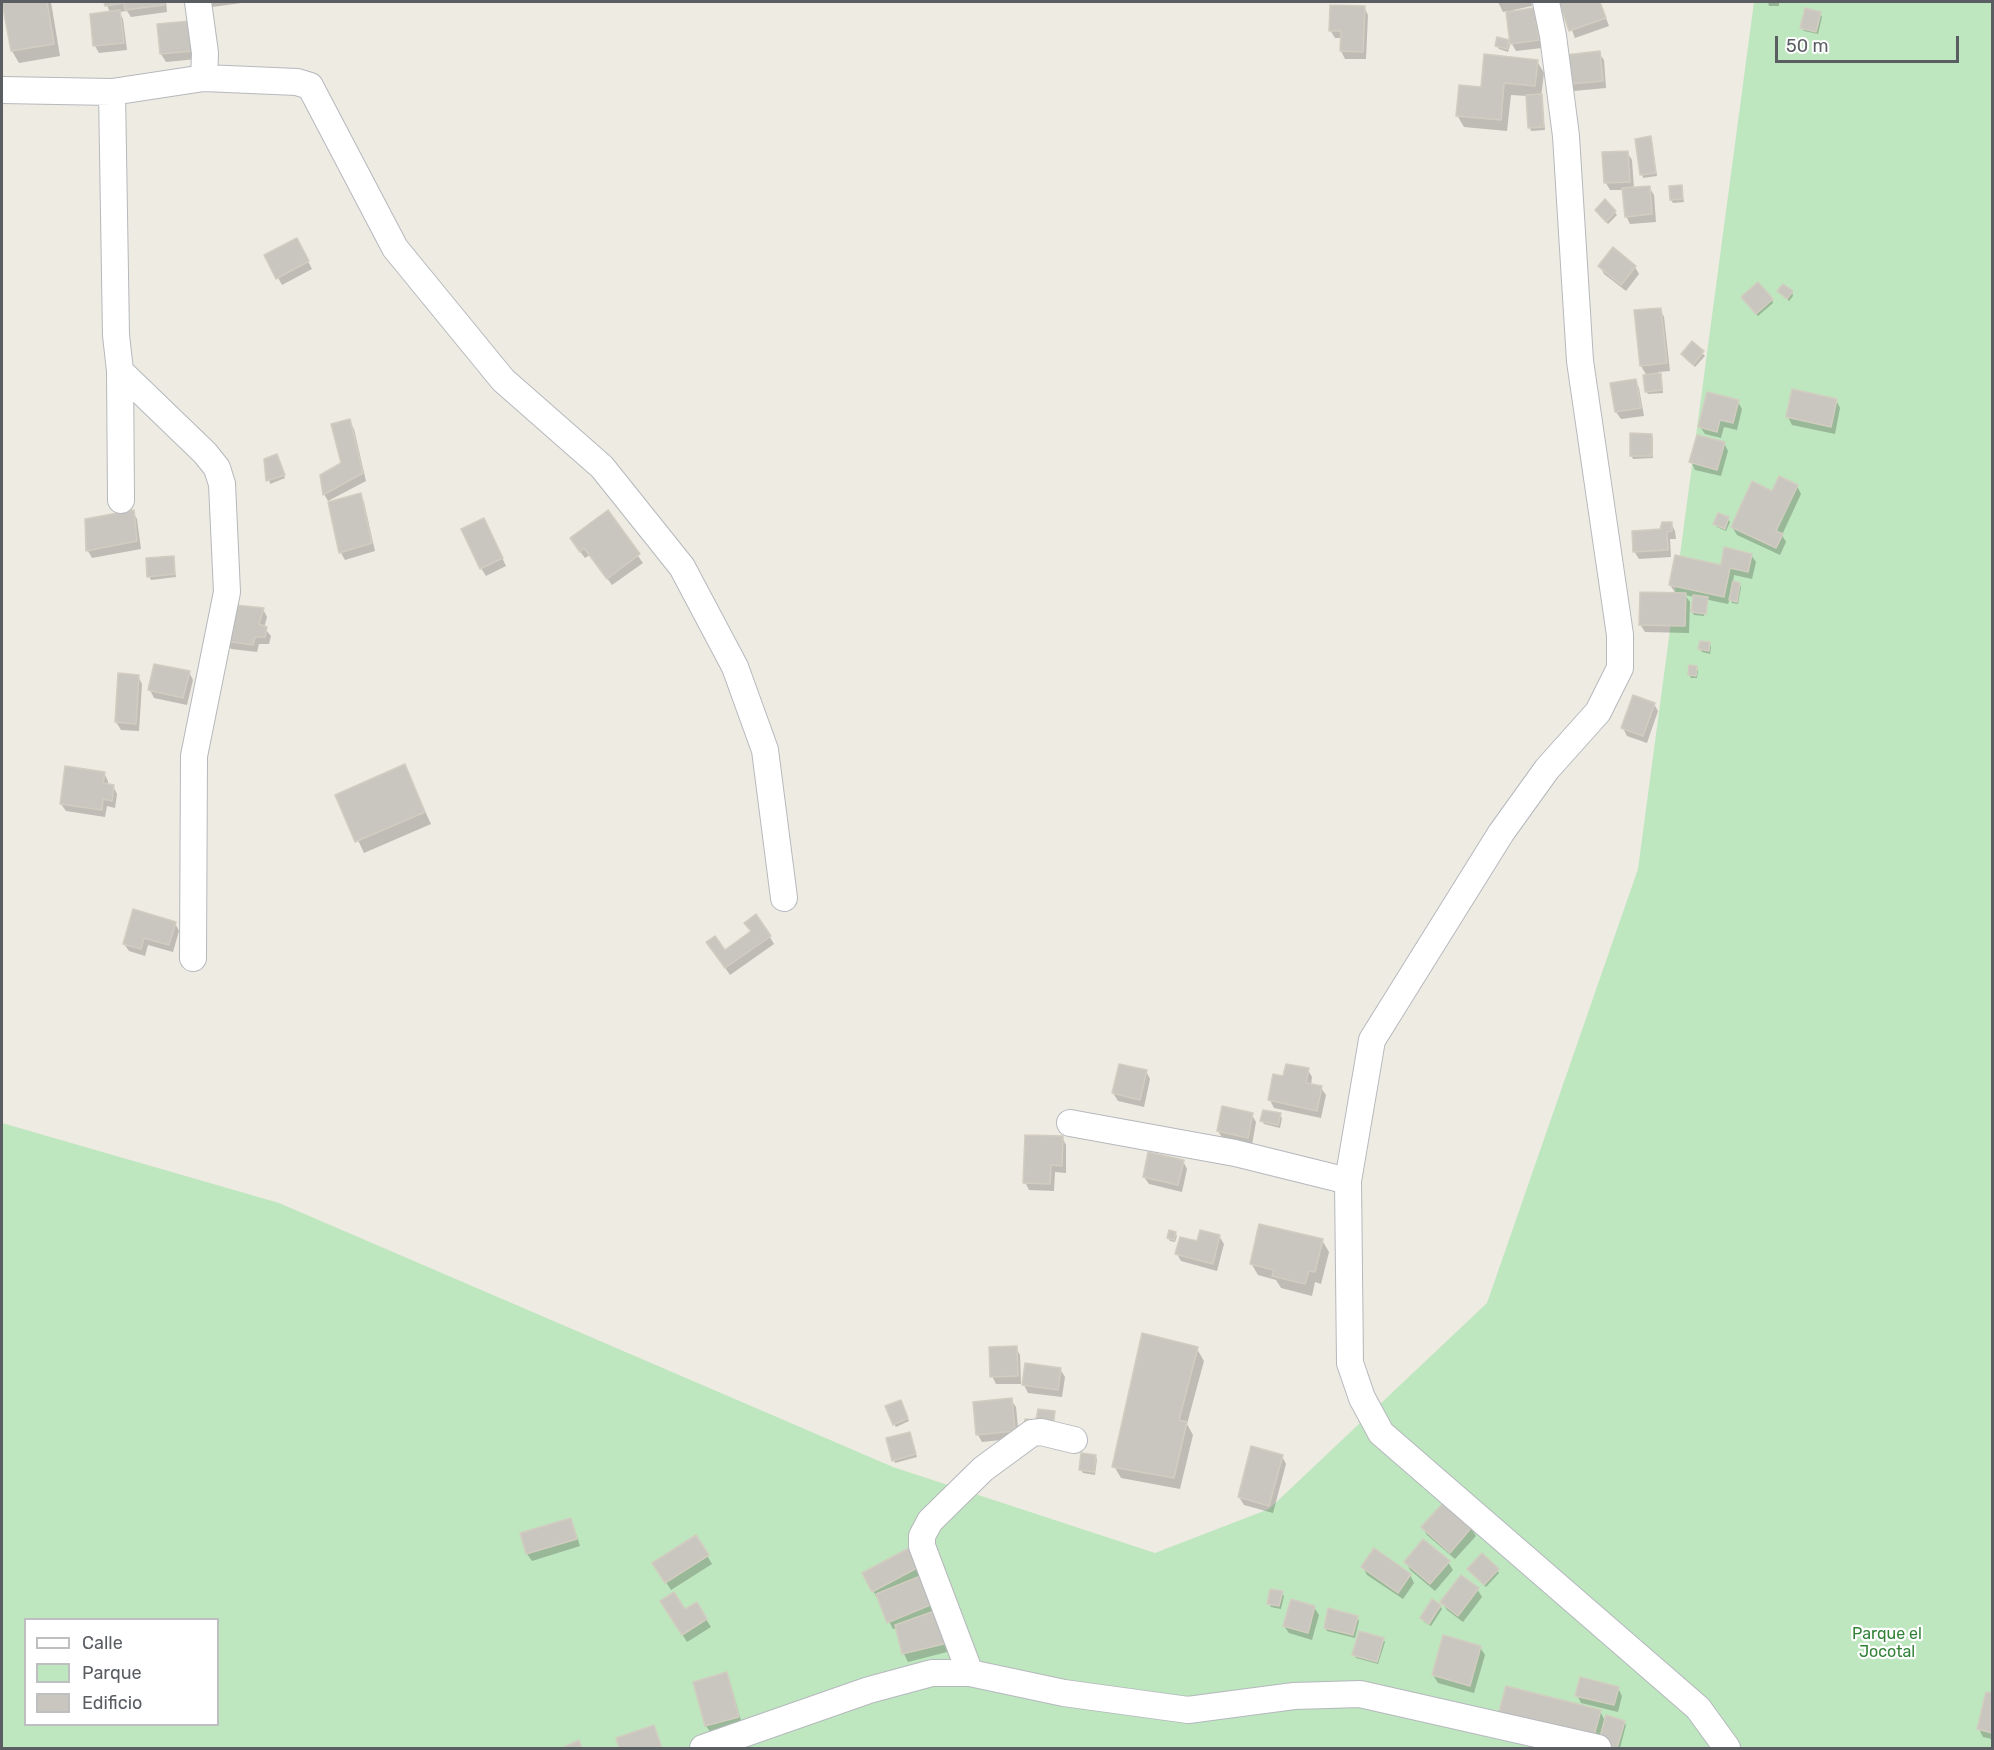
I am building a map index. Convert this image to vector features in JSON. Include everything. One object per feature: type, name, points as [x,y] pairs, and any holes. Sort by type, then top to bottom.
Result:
[{"type":"street","points":[[198,2],[205,53],[204,78]]},
{"type":"street","points":[[1546,2],[1553,36],[1566,136],[1580,361],[1620,635],[1620,668],[1598,712],[1547,768],[1501,832],[1372,1040],[1348,1181],[1350,1363],[1362,1398],[1381,1432],[1698,1708],[1727,1749]]},
{"type":"street","points":[[2,90],[112,92],[204,78],[297,82],[310,86],[395,248],[503,380],[602,467],[682,567],[735,667],[765,750],[784,898]]},
{"type":"street","points":[[112,92],[116,335],[120,370],[121,500]]},
{"type":"street","points":[[120,370],[205,453],[217,468],[222,484],[227,592],[194,756],[193,958]]},
{"type":"street","points":[[1070,1123],[1236,1153],[1348,1181]]},
{"type":"street","points":[[970,1673],[922,1546],[922,1536],[930,1521],[976,1477],[1032,1433],[1041,1432],[1074,1440]]},
{"type":"street","points":[[703,1749],[868,1690],[932,1673],[970,1673],[1065,1693],[1188,1710],[1294,1696],[1360,1694],[1598,1749]]},
{"type":"green space","name":"Parque el Jocotal","points":[[1754,2],[1992,2],[1992,1748],[2,1748],[2,1123],[279,1203],[893,1467],[1155,1553],[1269,1509],[1487,1303],[1638,869]]},
{"type":"building","points":[[2,2],[47,2],[54,44],[11,51]]},
{"type":"building","points":[[104,2],[164,2],[164,5],[125,10],[124,3],[105,6]]},
{"type":"building","points":[[1559,2],[1600,2],[1606,18],[1569,31]]},
{"type":"building","points":[[1330,5],[1365,6],[1363,52],[1340,51],[1341,31],[1329,31]]},
{"type":"building","points":[[1534,8],[1539,40],[1510,44],[1506,12]]},
{"type":"building","points":[[1805,8],[1821,12],[1816,32],[1800,28]]},
{"type":"building","points":[[120,10],[124,43],[93,46],[90,14]]},
{"type":"building","points":[[190,21],[193,51],[160,54],[157,24]]},
{"type":"building","points":[[1497,37],[1509,40],[1507,49],[1495,46]]},
{"type":"building","points":[[1600,51],[1603,81],[1568,84],[1565,55]]},
{"type":"building","points":[[1484,54],[1538,60],[1535,86],[1504,83],[1501,120],[1456,116],[1459,85],[1481,87]]},
{"type":"building","points":[[1542,94],[1544,127],[1528,128],[1526,95]]},
{"type":"building","points":[[1651,136],[1656,173],[1640,175],[1635,139]]},
{"type":"building","points":[[1628,151],[1630,182],[1604,183],[1602,152]]},
{"type":"building","points":[[1682,185],[1683,199],[1670,200],[1669,186]]},
{"type":"building","points":[[1650,186],[1652,214],[1625,217],[1622,188]]},
{"type":"building","points":[[1605,199],[1616,211],[1606,222],[1595,210]]},
{"type":"building","points":[[297,238],[309,261],[276,279],[264,255]]},
{"type":"building","points":[[1613,247],[1636,266],[1621,285],[1598,266]]},
{"type":"building","points":[[1758,282],[1773,299],[1756,314],[1741,297]]},
{"type":"building","points":[[1783,284],[1793,291],[1787,299],[1777,291]]},
{"type":"building","points":[[1661,308],[1667,363],[1640,366],[1634,310]]},
{"type":"building","points":[[1692,341],[1704,351],[1693,365],[1681,354]]},
{"type":"building","points":[[1661,373],[1662,390],[1645,392],[1643,375]]},
{"type":"building","points":[[1636,379],[1641,408],[1615,412],[1610,383]]},
{"type":"building","points":[[1792,389],[1837,399],[1831,427],[1786,417]]},
{"type":"building","points":[[1707,392],[1739,400],[1733,423],[1720,420],[1717,432],[1698,427]]},
{"type":"building","points":[[350,419],[363,473],[323,495],[320,475],[341,463],[331,424]]},
{"type":"building","points":[[1630,433],[1652,434],[1652,456],[1630,456]]},
{"type":"building","points":[[1697,435],[1725,442],[1717,470],[1689,462]]},
{"type":"building","points":[[277,454],[285,475],[266,481],[264,459]]},
{"type":"building","points":[[1779,476],[1798,485],[1776,531],[1783,534],[1776,548],[1731,527],[1752,481],[1772,491]]},
{"type":"building","points":[[361,493],[372,543],[339,553],[328,502]]},
{"type":"building","points":[[134,510],[137,541],[86,551],[85,519]]},
{"type":"building","points":[[608,510],[640,554],[607,579],[584,548],[580,552],[570,538]]},
{"type":"building","points":[[1718,513],[1729,517],[1725,529],[1713,524]]},
{"type":"building","points":[[484,518],[503,558],[480,569],[461,529]]},
{"type":"building","points":[[1662,522],[1672,522],[1672,531],[1667,532],[1668,550],[1633,552],[1632,531],[1660,529]]},
{"type":"building","points":[[1724,547],[1752,554],[1748,572],[1730,568],[1724,597],[1669,585],[1675,555],[1721,565]]},
{"type":"building","points":[[174,556],[175,574],[147,577],[146,558]]},
{"type":"building","points":[[1733,581],[1740,583],[1737,602],[1729,600]]},
{"type":"building","points":[[1640,592],[1686,593],[1685,626],[1639,625]]},
{"type":"building","points":[[1693,595],[1708,597],[1706,614],[1691,612]]},
{"type":"building","points":[[235,605],[264,608],[259,624],[267,627],[265,637],[255,637],[253,645],[225,641]]},
{"type":"building","points":[[1700,641],[1710,642],[1709,651],[1698,649]]},
{"type":"building","points":[[154,664],[190,671],[183,698],[148,690]]},
{"type":"building","points":[[1689,665],[1697,666],[1696,676],[1688,675]]},
{"type":"building","points":[[118,673],[139,675],[136,724],[115,722]]},
{"type":"building","points":[[1633,695],[1655,703],[1643,736],[1621,728]]},
{"type":"building","points":[[405,764],[425,812],[355,842],[335,795]]},
{"type":"building","points":[[65,766],[105,772],[103,783],[114,785],[112,801],[103,799],[102,810],[60,804]]},
{"type":"building","points":[[133,909],[176,922],[169,945],[144,938],[141,949],[123,944]]},
{"type":"building","points":[[756,914],[771,936],[725,968],[706,942],[715,936],[725,950],[751,931],[744,923]]},
{"type":"building","points":[[1119,1064],[1147,1070],[1140,1100],[1112,1093]]},
{"type":"building","points":[[1286,1064],[1309,1068],[1306,1083],[1322,1086],[1317,1111],[1268,1100],[1273,1074],[1283,1076]]},
{"type":"building","points":[[1222,1106],[1253,1113],[1248,1138],[1217,1131]]},
{"type":"building","points":[[1263,1110],[1281,1113],[1278,1125],[1260,1121]]},
{"type":"building","points":[[1025,1135],[1063,1136],[1062,1166],[1051,1165],[1050,1184],[1023,1183]]},
{"type":"building","points":[[1148,1152],[1184,1160],[1178,1185],[1143,1177]]},
{"type":"building","points":[[1259,1224],[1323,1239],[1315,1272],[1309,1271],[1305,1284],[1272,1276],[1274,1270],[1250,1264]]},
{"type":"building","points":[[1169,1230],[1176,1232],[1174,1240],[1167,1238]]},
{"type":"building","points":[[1200,1230],[1220,1235],[1213,1264],[1175,1254],[1180,1237],[1197,1241]]},
{"type":"building","points":[[1142,1333],[1198,1347],[1179,1420],[1187,1422],[1174,1478],[1112,1467]]},
{"type":"building","points":[[1017,1346],[1018,1376],[990,1377],[989,1347]]},
{"type":"building","points":[[1025,1363],[1061,1368],[1058,1390],[1022,1385]]},
{"type":"building","points":[[1012,1398],[1015,1431],[976,1435],[973,1402]]},
{"type":"building","points":[[901,1400],[908,1418],[893,1425],[885,1406]]},
{"type":"building","points":[[1038,1409],[1055,1411],[1053,1429],[1024,1426],[1025,1419],[1036,1420]]},
{"type":"building","points":[[910,1432],[916,1454],[892,1461],[886,1438]]},
{"type":"building","points":[[1251,1446],[1283,1455],[1269,1506],[1238,1497]]},
{"type":"building","points":[[1081,1453],[1096,1455],[1094,1472],[1079,1470]]},
{"type":"building","points":[[1444,1502],[1472,1527],[1450,1553],[1421,1527]]},
{"type":"building","points":[[571,1518],[577,1539],[526,1554],[520,1533]]},
{"type":"building","points":[[696,1535],[709,1555],[665,1583],[652,1563]]},
{"type":"building","points":[[1423,1539],[1450,1561],[1430,1584],[1404,1562]]},
{"type":"building","points":[[909,1548],[919,1567],[872,1592],[862,1573]]},
{"type":"building","points":[[1374,1548],[1411,1574],[1398,1593],[1361,1567]]},
{"type":"building","points":[[1482,1553],[1499,1569],[1484,1585],[1467,1569]]},
{"type":"building","points":[[923,1575],[935,1603],[887,1623],[876,1594]]},
{"type":"building","points":[[1461,1575],[1479,1588],[1458,1616],[1440,1602]]},
{"type":"building","points":[[1270,1589],[1283,1591],[1279,1606],[1267,1604]]},
{"type":"building","points":[[674,1592],[685,1609],[697,1602],[707,1619],[682,1635],[660,1601]]},
{"type":"building","points":[[1291,1599],[1315,1606],[1308,1633],[1283,1626]]},
{"type":"building","points":[[1432,1599],[1441,1605],[1429,1624],[1420,1618]]},
{"type":"building","points":[[1328,1608],[1358,1616],[1353,1635],[1324,1628]]},
{"type":"building","points":[[940,1609],[948,1643],[902,1654],[895,1625]]},
{"type":"building","points":[[1359,1631],[1384,1638],[1377,1662],[1352,1655]]},
{"type":"building","points":[[1443,1635],[1481,1646],[1470,1686],[1432,1675]]},
{"type":"building","points":[[727,1672],[739,1717],[705,1726],[693,1682]]},
{"type":"building","points":[[1580,1677],[1619,1687],[1614,1705],[1575,1696]]},
{"type":"building","points":[[1506,1686],[1601,1710],[1592,1743],[1497,1719]]},
{"type":"building","points":[[1986,1692],[1992,1693],[1992,1733],[1977,1729]]},
{"type":"building","points":[[1606,1715],[1625,1721],[1617,1748],[1598,1744]]},
{"type":"building","points":[[654,1725],[662,1748],[619,1748],[616,1738]]},
{"type":"building","points":[[579,1740],[582,1748],[562,1748]]}]
